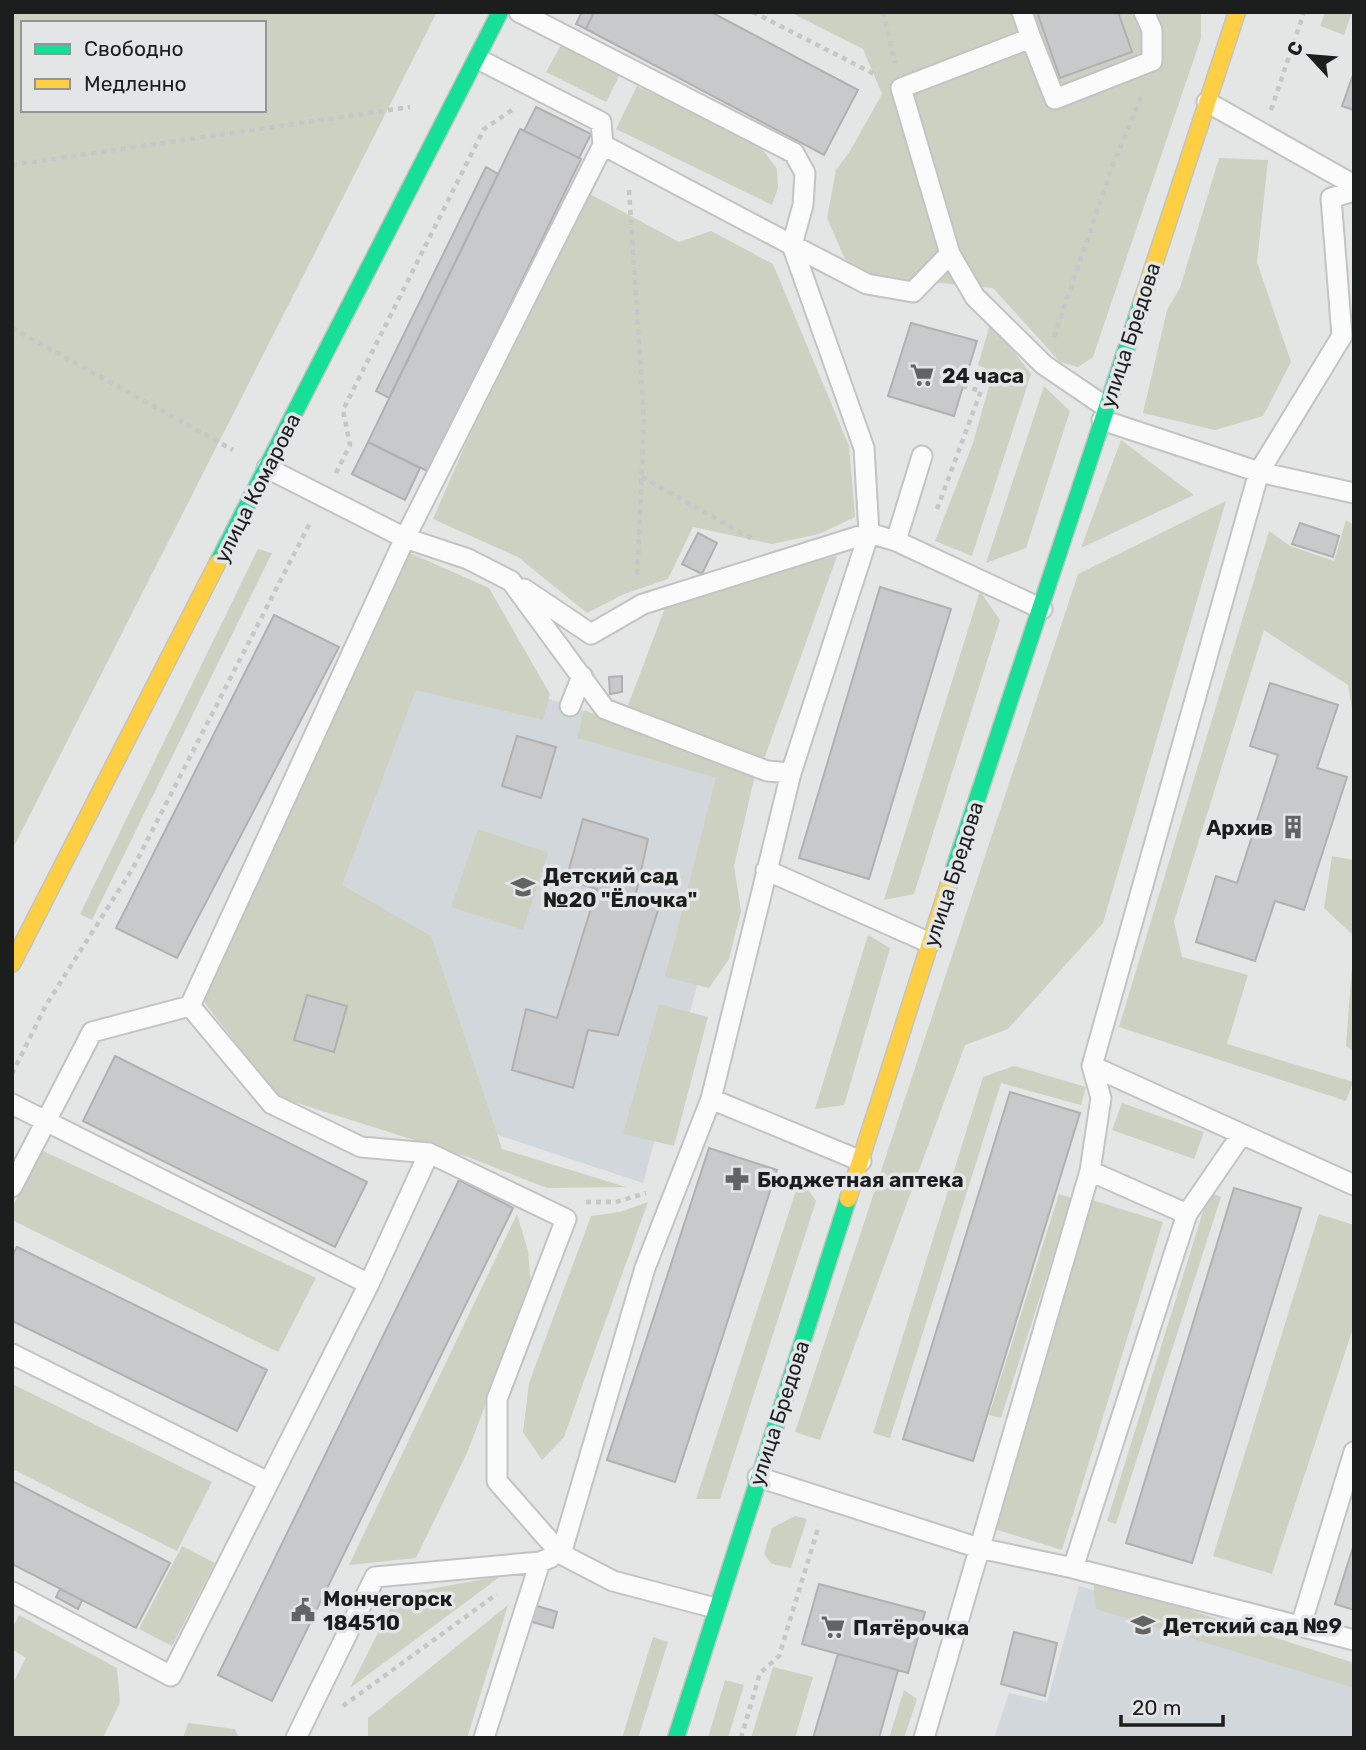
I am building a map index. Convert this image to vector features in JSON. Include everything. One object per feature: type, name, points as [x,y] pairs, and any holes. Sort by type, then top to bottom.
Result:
[{"type":"main road","name":"улица Комарова","points":[[12,964],[500,12]]},
{"type":"main road","name":"улица Бредова","points":[[676,1738],[715,1608],[930,943],[1237,12]]},
{"type":"lane","points":[[519,12],[794,153],[806,173],[803,205],[792,244],[864,448],[869,533],[792,773],[711,1099],[645,1268],[561,1553]]},
{"type":"lane","points":[[1022,12],[1055,99],[1152,61],[1152,30],[1144,12]]},
{"type":"lane","points":[[1031,38],[901,88],[950,254],[975,297],[1044,365],[1104,414],[1259,472],[1354,493]]},
{"type":"lane","points":[[190,1006],[405,538],[603,145],[601,122],[478,59]]},
{"type":"lane","points":[[1208,102],[1354,185]]},
{"type":"lane","points":[[603,145],[867,284],[913,292],[950,254]]},
{"type":"lane","points":[[924,1738],[1090,1171],[1101,1098],[1092,1066],[1259,472],[1342,336],[1331,198],[1354,191]]},
{"type":"lane","points":[[896,541],[922,456]]},
{"type":"lane","points":[[267,468],[405,538],[468,559],[511,581],[591,634],[636,608],[869,533],[896,541],[1042,609]]},
{"type":"lane","points":[[511,581],[606,709],[767,771],[792,773]]},
{"type":"lane","points":[[570,706],[582,676]]},
{"type":"lane","points":[[766,870],[930,943]]},
{"type":"lane","points":[[12,1187],[92,1032],[190,1006]]},
{"type":"lane","points":[[190,1006],[272,1104],[361,1147],[429,1153],[566,1219],[497,1399],[497,1480],[561,1553],[613,1581],[715,1608]]},
{"type":"lane","points":[[1092,1066],[1354,1185]]},
{"type":"lane","points":[[711,1099],[861,1161]]},
{"type":"lane","points":[[12,1104],[369,1284]]},
{"type":"lane","points":[[1073,1568],[1188,1214],[1242,1134]]},
{"type":"lane","points":[[12,1592],[171,1676],[369,1284],[429,1153]]},
{"type":"lane","points":[[1090,1171],[1188,1214]]},
{"type":"lane","points":[[12,1354],[268,1482]]},
{"type":"lane","points":[[1301,1625],[1354,1452]]},
{"type":"lane","points":[[758,1477],[979,1548],[1073,1568],[1354,1640]]},
{"type":"lane","points":[[296,1738],[375,1577],[540,1562],[561,1553]]},
{"type":"lane","points":[[484,1738],[540,1562]]},
{"type":"path","points":[[753,12],[901,88]]},
{"type":"path","points":[[883,12],[901,88]]},
{"type":"path","points":[[1263,134],[1304,12]]},
{"type":"path","points":[[1044,365],[1111,170],[1152,71],[1152,61]]},
{"type":"path","points":[[12,1074],[46,1006],[133,868],[350,445],[344,410],[484,129],[515,108],[526,84]]},
{"type":"path","points":[[12,165],[388,111]]},
{"type":"path","points":[[627,157],[645,421],[636,608]]},
{"type":"path","points":[[12,328],[233,450]]},
{"type":"path","points":[[920,552],[981,391],[963,386]]},
{"type":"path","points":[[642,477],[788,559]]},
{"type":"path","points":[[533,1203],[616,1202],[678,1183]]},
{"type":"path","points":[[741,1738],[760,1673],[779,1656],[827,1501]]},
{"type":"path","points":[[332,1714],[540,1562]]},
{"type":"shaded area","name":"Детский сад №20 \"Ёлочка\"","points":[[400,650],[570,706],[755,775],[643,1183],[266,1058]]},
{"type":"shaded area","name":"Детский сад №9","points":[[1079,1586],[1354,1664],[1354,1738],[994,1738],[1009,1693],[1047,1702]]},
{"type":"green space","points":[[12,12],[437,12],[12,850]]},
{"type":"green space","points":[[790,12],[1201,12],[1201,38],[1093,357],[1078,367],[1060,362],[993,288],[877,277],[845,259],[827,218],[836,170],[850,151],[882,94],[863,49]]},
{"type":"green space","points":[[1325,12],[1352,12],[1344,35],[1320,26]]},
{"type":"green space","points":[[561,45],[619,76],[606,102],[546,72]]},
{"type":"green space","points":[[637,86],[760,146],[777,169],[778,188],[772,205],[616,129]]},
{"type":"green space","points":[[1219,158],[1268,160],[1257,262],[1291,362],[1263,416],[1215,430],[1143,413],[1167,310],[1180,288]]},
{"type":"green space","points":[[590,194],[679,242],[711,231],[773,264],[849,446],[855,517],[819,534],[772,544],[693,527],[668,579],[624,594],[587,613],[518,557],[433,519],[467,441]]},
{"type":"green space","points":[[991,321],[1031,374],[972,556],[935,541],[973,443],[993,372],[978,365]]},
{"type":"green space","points":[[1044,386],[1070,411],[1026,548],[986,563]]},
{"type":"green space","points":[[1121,440],[1194,495],[1081,548]]},
{"type":"green space","points":[[1226,501],[1103,923],[1008,1029],[965,1045],[820,1440],[795,1432],[1078,574]]},
{"type":"green space","points":[[1346,520],[1354,525],[1354,721],[1348,685],[1264,630],[1174,921],[1182,957],[1248,975],[1227,1044],[1353,1082],[1346,1101],[1119,1027],[1269,531],[1290,546],[1334,561]]},
{"type":"green space","points":[[258,549],[272,553],[92,920],[80,914]]},
{"type":"green space","points":[[410,553],[489,588],[550,694],[543,720],[416,690],[342,885],[431,936],[502,1149],[626,1187],[547,1188],[468,1157],[278,1097],[204,1002]]},
{"type":"green space","points":[[837,556],[764,759],[627,708],[668,600]]},
{"type":"green space","points":[[980,591],[1000,620],[914,894],[884,900]]},
{"type":"green space","points":[[584,710],[755,775],[734,866],[741,911],[729,959],[709,988],[665,977],[716,778],[577,738]]},
{"type":"green space","points":[[478,829],[548,853],[523,930],[451,907]]},
{"type":"green space","points":[[1332,856],[1354,860],[1354,936],[1324,908]]},
{"type":"green space","points":[[868,935],[890,948],[844,1105],[815,1109]]},
{"type":"green space","points":[[1354,939],[1354,1052],[1346,1046]]},
{"type":"green space","points":[[659,1004],[708,1017],[674,1146],[623,1134]]},
{"type":"green space","points":[[1014,1066],[1086,1087],[1081,1105],[1001,1083],[890,1438],[873,1433],[983,1077]]},
{"type":"green space","points":[[1122,1103],[1204,1132],[1194,1159],[1112,1130]]},
{"type":"green space","points":[[41,1150],[316,1278],[278,1352],[12,1220],[12,1208]]},
{"type":"green space","points":[[800,1178],[816,1201],[720,1499],[696,1499]]},
{"type":"green space","points":[[1209,1192],[1221,1197],[1116,1524],[1107,1521]]},
{"type":"green space","points":[[1059,1194],[1072,1198],[1001,1418],[989,1415]]},
{"type":"green space","points":[[1089,1199],[1163,1222],[1062,1550],[988,1527]]},
{"type":"green space","points":[[648,1202],[564,1437],[542,1460],[523,1432],[529,1383],[591,1216],[620,1212]]},
{"type":"green space","points":[[517,1214],[528,1251],[531,1286],[467,1453],[416,1558],[349,1565]]},
{"type":"green space","points":[[1319,1214],[1354,1225],[1354,1325],[1272,1574],[1213,1556]]},
{"type":"green space","points":[[12,1384],[212,1482],[177,1551],[12,1469]]},
{"type":"green space","points":[[795,1516],[807,1519],[791,1568],[772,1564],[764,1554],[772,1528]]},
{"type":"green space","points":[[182,1546],[215,1563],[172,1646],[139,1629]]},
{"type":"green space","points":[[501,1576],[350,1688],[397,1595]]},
{"type":"green space","points":[[1093,1579],[1354,1663],[1354,1688],[1096,1609]]},
{"type":"green space","points":[[508,1605],[467,1738],[368,1738],[368,1718]]},
{"type":"green space","points":[[19,1615],[117,1668],[120,1702],[103,1738],[12,1738],[12,1685],[26,1658],[12,1649],[12,1629]]},
{"type":"green space","points":[[653,1637],[668,1642],[638,1738],[622,1738]]},
{"type":"green space","points":[[773,1667],[813,1677],[795,1738],[751,1738]]},
{"type":"green space","points":[[725,1680],[744,1685],[728,1738],[708,1738]]},
{"type":"green space","points":[[904,1690],[917,1699],[904,1738],[889,1738]]},
{"type":"green space","points":[[188,1723],[235,1729],[239,1738],[183,1738]]},
{"type":"building","points":[[582,12],[594,12],[586,29],[576,24]]},
{"type":"building","points":[[594,12],[711,12],[858,90],[824,155],[586,29]]},
{"type":"building","points":[[1037,12],[1118,12],[1132,52],[1060,78]]},
{"type":"building","points":[[1354,72],[1354,110],[1342,106]]},
{"type":"building","points":[[536,107],[591,134],[579,158],[524,131]]},
{"type":"building","points":[[520,129],[581,159],[429,472],[368,442]]},
{"type":"building","points":[[486,167],[498,174],[389,398],[376,391]]},
{"type":"building","points":[[911,323],[977,341],[954,416],[888,396]]},
{"type":"building","points":[[368,442],[420,468],[405,500],[352,474]]},
{"type":"building","points":[[1300,523],[1339,536],[1333,557],[1292,544]]},
{"type":"building","points":[[698,533],[717,543],[702,574],[682,564]]},
{"type":"building","points":[[880,587],[951,609],[869,879],[799,858]]},
{"type":"building","points":[[274,615],[339,647],[177,958],[116,928]]},
{"type":"building","points":[[622,676],[622,692],[610,694],[609,677]]},
{"type":"building","name":"Архив","points":[[1270,683],[1338,705],[1317,768],[1347,777],[1304,910],[1275,901],[1255,961],[1196,942],[1216,876],[1237,883],[1278,755],[1250,746]]},
{"type":"building","points":[[517,736],[556,747],[541,798],[502,786]]},
{"type":"building","points":[[583,819],[648,839],[635,898],[659,907],[618,1035],[588,1030],[573,1088],[512,1070],[526,1009],[557,1018],[597,889],[566,880]]},
{"type":"building","points":[[307,995],[347,1006],[334,1052],[294,1040]]},
{"type":"building","points":[[115,1056],[367,1182],[335,1247],[83,1121]]},
{"type":"building","points":[[1010,1092],[1080,1113],[973,1461],[903,1439]]},
{"type":"building","points":[[709,1148],[777,1170],[675,1482],[607,1460]]},
{"type":"building","points":[[459,1180],[513,1208],[272,1701],[218,1675]]},
{"type":"building","points":[[1234,1188],[1301,1208],[1192,1563],[1126,1543]]},
{"type":"building","points":[[17,1247],[267,1370],[237,1431],[12,1321],[12,1256]]},
{"type":"building","points":[[12,1481],[170,1563],[136,1628],[12,1564]]},
{"type":"building","points":[[1354,1544],[1354,1610],[1335,1604]]},
{"type":"building","points":[[819,1584],[925,1612],[908,1673],[802,1644]]},
{"type":"building","points":[[60,1589],[82,1600],[78,1609],[56,1597]]},
{"type":"building","points":[[534,1605],[557,1612],[553,1628],[529,1621]]},
{"type":"building","points":[[1014,1632],[1057,1643],[1045,1696],[1001,1684]]},
{"type":"building","points":[[838,1654],[898,1670],[879,1738],[813,1738]]},
{"type":"traffic: fast","points":[[218,562],[500,12]]},
{"type":"traffic: fast","points":[[949,884],[1141,304]]},
{"type":"traffic: fast","points":[[676,1738],[848,1199]]},
{"type":"traffic: slow","points":[[1141,304],[1237,12]]},
{"type":"traffic: slow","points":[[12,964],[218,562]]},
{"type":"traffic: slow","points":[[848,1199],[949,884]]},
{"type":"place","name":"24 часа","points":[[922,375]]},
{"type":"place","name":"Архив","points":[[1293,827]]},
{"type":"place","name":"Детский сад №20 \"Ёлочка\"","points":[[523,887]]},
{"type":"place","name":"Бюджетная аптека","points":[[737,1179]]},
{"type":"place","name":"Мончегорск 184510","points":[[303,1610]]},
{"type":"place","name":"Детский сад №9","points":[[1143,1625]]},
{"type":"place","name":"Пятёрочка","points":[[833,1627]]}]
